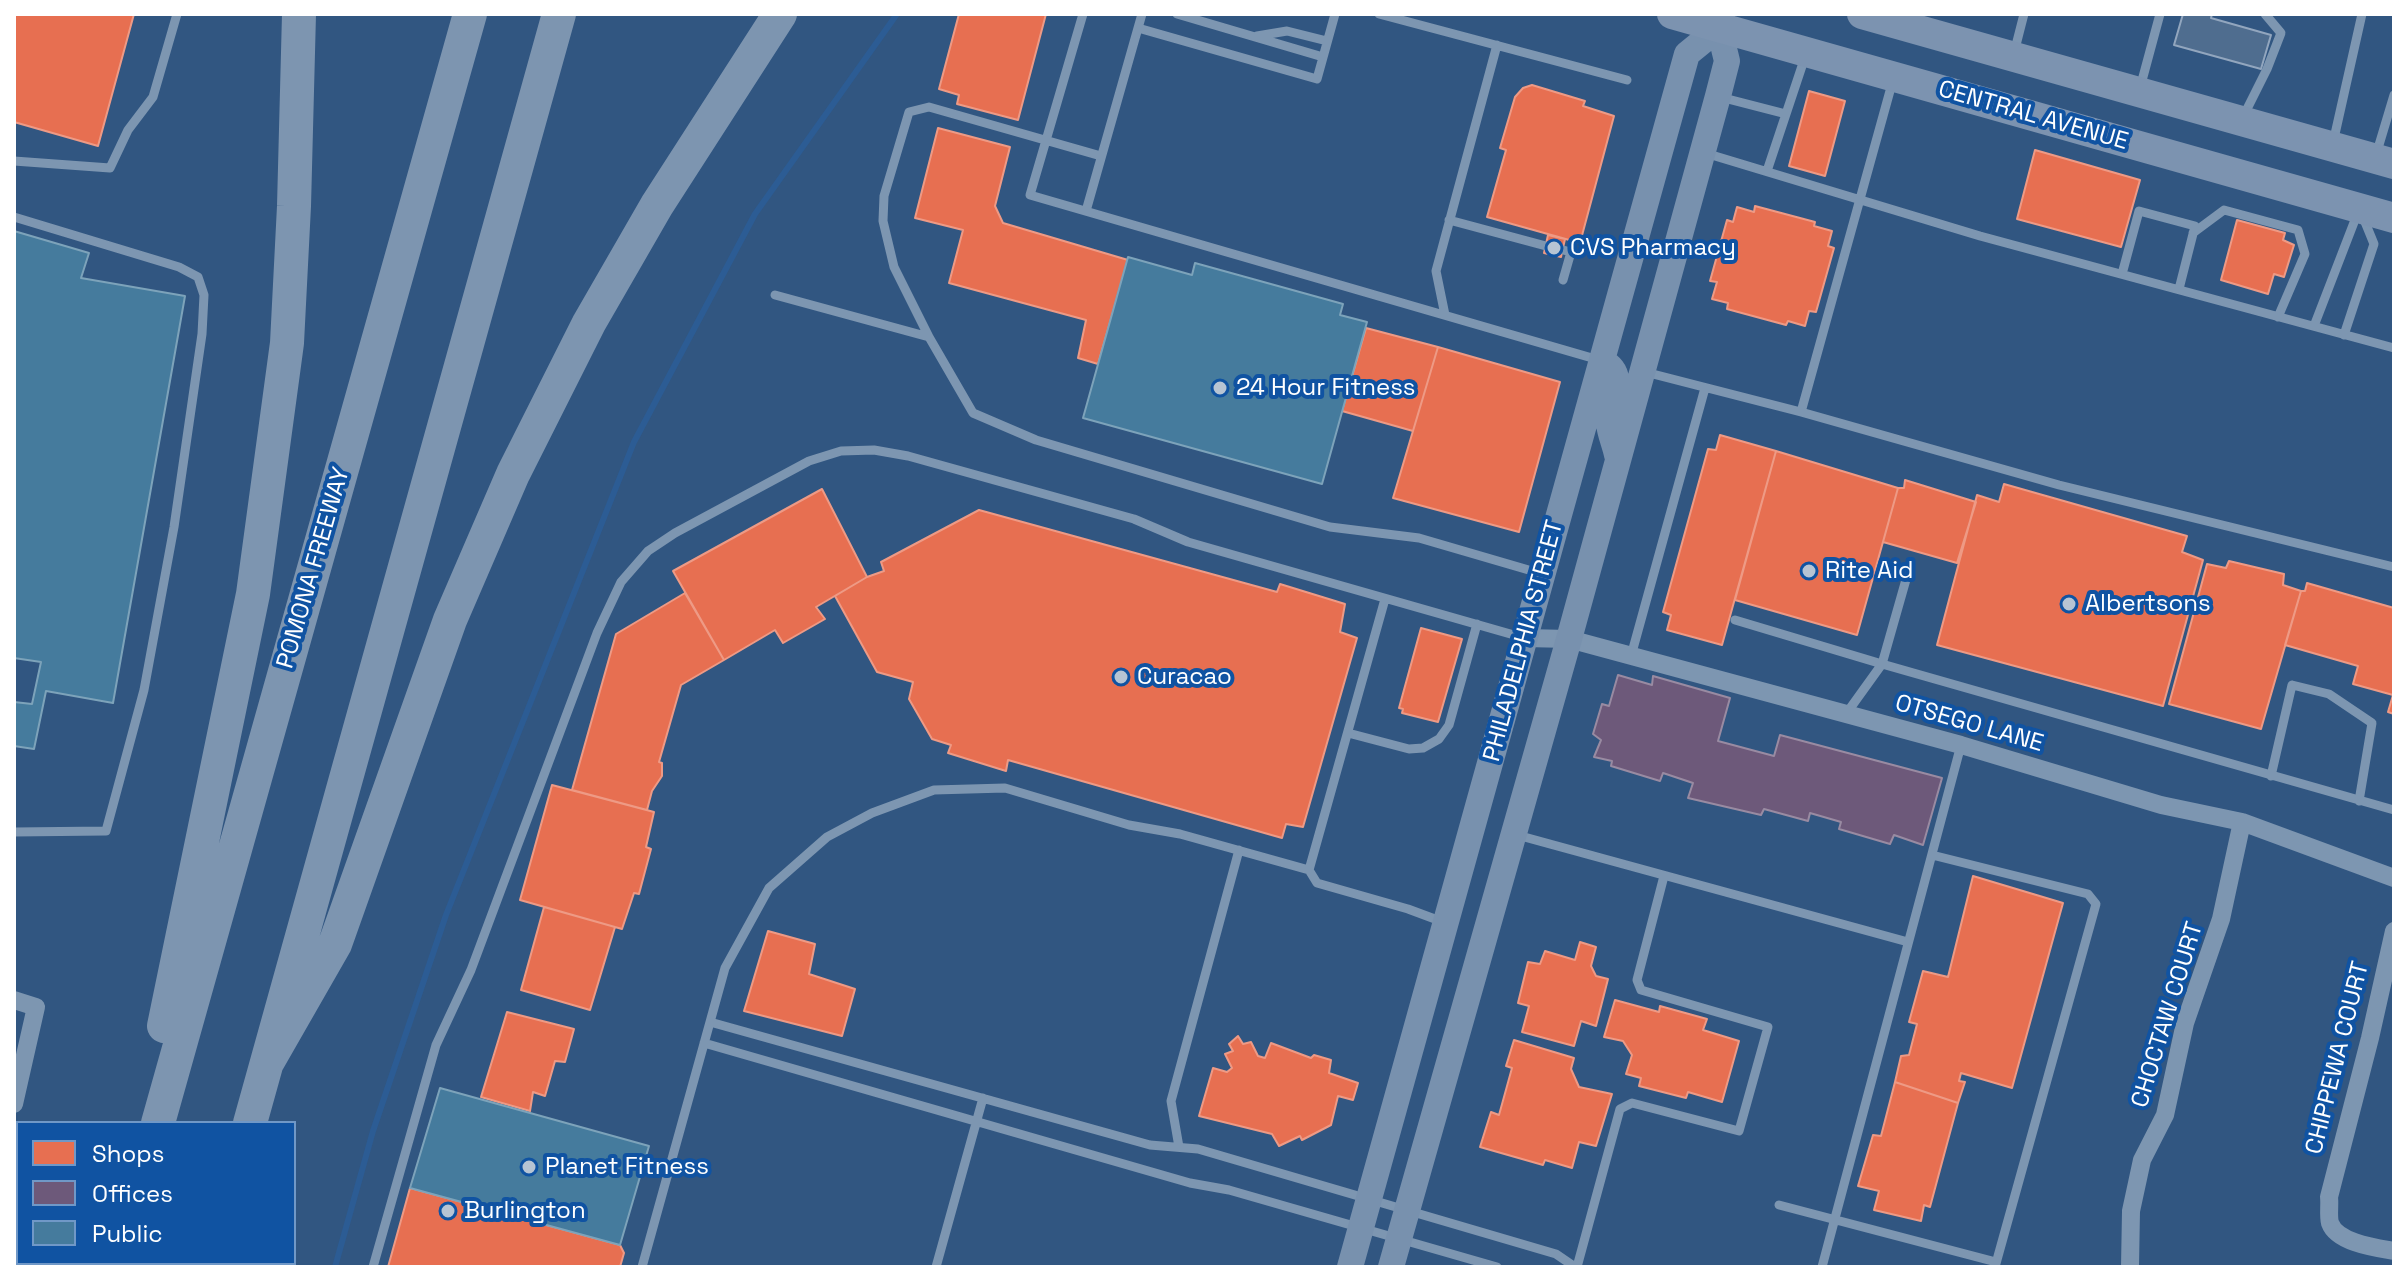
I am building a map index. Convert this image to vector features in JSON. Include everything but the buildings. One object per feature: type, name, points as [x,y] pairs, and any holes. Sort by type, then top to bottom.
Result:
[{"type":"highway","points":[[145,1121],[255,579],[287,343],[299,14]]},
{"type":"highway","name":"POMONA FREEWAY","points":[[159,1121],[470,14]]},
{"type":"highway","points":[[251,1121],[559,14]]},
{"type":"highway","points":[[268,1061],[335,944],[450,620],[513,474],[589,323],[657,205],[780,14]]},
{"type":"main road","name":"CENTRAL AVENUE","points":[[1672,14],[1720,21],[1806,52],[2394,218]]},
{"type":"main road","points":[[1863,14],[2384,161],[2359,209]]},
{"type":"main road","name":"PHILADELPHIA STREET","points":[[1391,1267],[1569,639],[1718,96],[1727,61],[1720,21]]},
{"type":"main road","name":"PHILADELPHIA STREET","points":[[1350,1267],[1687,54],[1720,21]]},
{"type":"main road","points":[[1602,361],[1610,365],[1616,375],[1617,388],[1608,421],[1618,459]]},
{"type":"street","name":"OTSEGO LANE","points":[[1525,638],[1569,639],[1961,745],[2161,805],[2242,822],[2392,881]]},
{"type":"street","name":"CHOCTAW COURT","points":[[2130,1267],[2131,1211],[2142,1160],[2165,1115],[2185,1023],[2221,919],[2242,822]]},
{"type":"street","name":"CHIPPEWA COURT","points":[[2394,931],[2329,1197],[2330,1223],[2337,1231],[2361,1246],[2394,1251]]},
{"type":"street","points":[[14,1000],[36,1007],[14,1104]]},
{"type":"lane","points":[[14,161],[110,168],[128,130],[153,97],[177,14]]},
{"type":"lane","points":[[1083,14],[1030,195],[1602,361]]},
{"type":"lane","points":[[1086,211],[1142,14]]},
{"type":"lane","points":[[1177,14],[1323,57]]},
{"type":"lane","points":[[1138,28],[1317,79],[1335,14]]},
{"type":"lane","points":[[1379,14],[1627,80]]},
{"type":"lane","points":[[2013,57],[2024,14]]},
{"type":"lane","points":[[2139,92],[2160,14]]},
{"type":"lane","points":[[2241,121],[2281,33],[2265,14]]},
{"type":"lane","points":[[2332,147],[2362,14]]},
{"type":"lane","points":[[1253,37],[1287,31],[1327,41]]},
{"type":"lane","points":[[1445,315],[1436,271],[1497,45]]},
{"type":"lane","points":[[1767,171],[1806,52]]},
{"type":"lane","points":[[1801,412],[1894,77]]},
{"type":"lane","points":[[2384,161],[2394,95]]},
{"type":"lane","points":[[1718,96],[1786,114]]},
{"type":"lane","points":[[1101,156],[929,107],[909,112],[884,196],[883,221],[894,267],[929,337],[973,413],[1036,440],[1330,527],[1419,538],[1543,574]]},
{"type":"lane","points":[[1702,153],[1980,236],[2394,348]]},
{"type":"lane","points":[[2314,326],[2359,209]]},
{"type":"lane","points":[[2344,335],[2374,244],[2359,209]]},
{"type":"lane","points":[[2193,233],[2224,210],[2298,230],[2305,254],[2278,317]]},
{"type":"lane","points":[[2122,274],[2139,211],[2195,226],[2179,289]]},
{"type":"lane","points":[[14,217],[179,267],[198,277],[204,295],[202,334],[174,527],[144,690],[106,831],[14,832]]},
{"type":"lane","points":[[1449,220],[1546,246]]},
{"type":"lane","points":[[1563,250],[1571,252],[1563,280]]},
{"type":"lane","points":[[775,295],[929,337]]},
{"type":"lane","points":[[1642,371],[2059,485],[2394,567]]},
{"type":"lane","points":[[1631,656],[1705,388]]},
{"type":"lane","points":[[373,1267],[436,1045],[471,970],[597,633],[621,582],[648,551],[809,461],[841,451],[874,450],[908,456],[1134,519],[1188,542],[1525,638]]},
{"type":"lane","points":[[1846,714],[1882,664],[1909,569]]},
{"type":"lane","points":[[1309,870],[1385,599]]},
{"type":"lane","points":[[1735,620],[2394,810]]},
{"type":"lane","points":[[1348,733],[1409,749],[1423,748],[1439,739],[1449,725],[1477,624]]},
{"type":"lane","points":[[2271,776],[2292,685],[2329,694],[2372,723],[2359,801]]},
{"type":"lane","points":[[1822,1267],[1961,745]]},
{"type":"lane","points":[[642,1267],[725,968],[769,888],[827,837],[872,813],[934,790],[1005,788],[1129,825],[1180,834],[1309,870],[1317,883],[1447,923]]},
{"type":"lane","points":[[1514,834],[1908,942]]},
{"type":"lane","points":[[1179,1147],[1171,1101],[1239,850]]},
{"type":"lane","points":[[1779,1205],[1995,1265],[2096,904],[2088,894],[1932,855]]},
{"type":"lane","points":[[710,1022],[1150,1145],[1198,1149],[1556,1254],[1576,1267],[1620,1109],[1632,1103],[1739,1131],[1768,1027],[1641,990],[1637,980],[1664,876]]},
{"type":"lane","points":[[704,1043],[1190,1183],[1229,1190],[1497,1267]]},
{"type":"lane","points":[[936,1267],[983,1098]]},
{"type":"waterway","points":[[335,1267],[373,1131],[446,915],[634,442],[755,214],[897,14]]},
{"type":"place","name":"CVS Pharmacy","points":[[1554,248]]},
{"type":"place","name":"24 Hour Fitness","points":[[1220,388]]},
{"type":"place","name":"Rite Aid","points":[[1809,571]]},
{"type":"place","name":"Albertsons","points":[[2069,604]]},
{"type":"place","name":"Curacao","points":[[1121,677]]},
{"type":"place","name":"Planet Fitness","points":[[529,1167]]},
{"type":"place","name":"Burlington","points":[[448,1211]]}]
